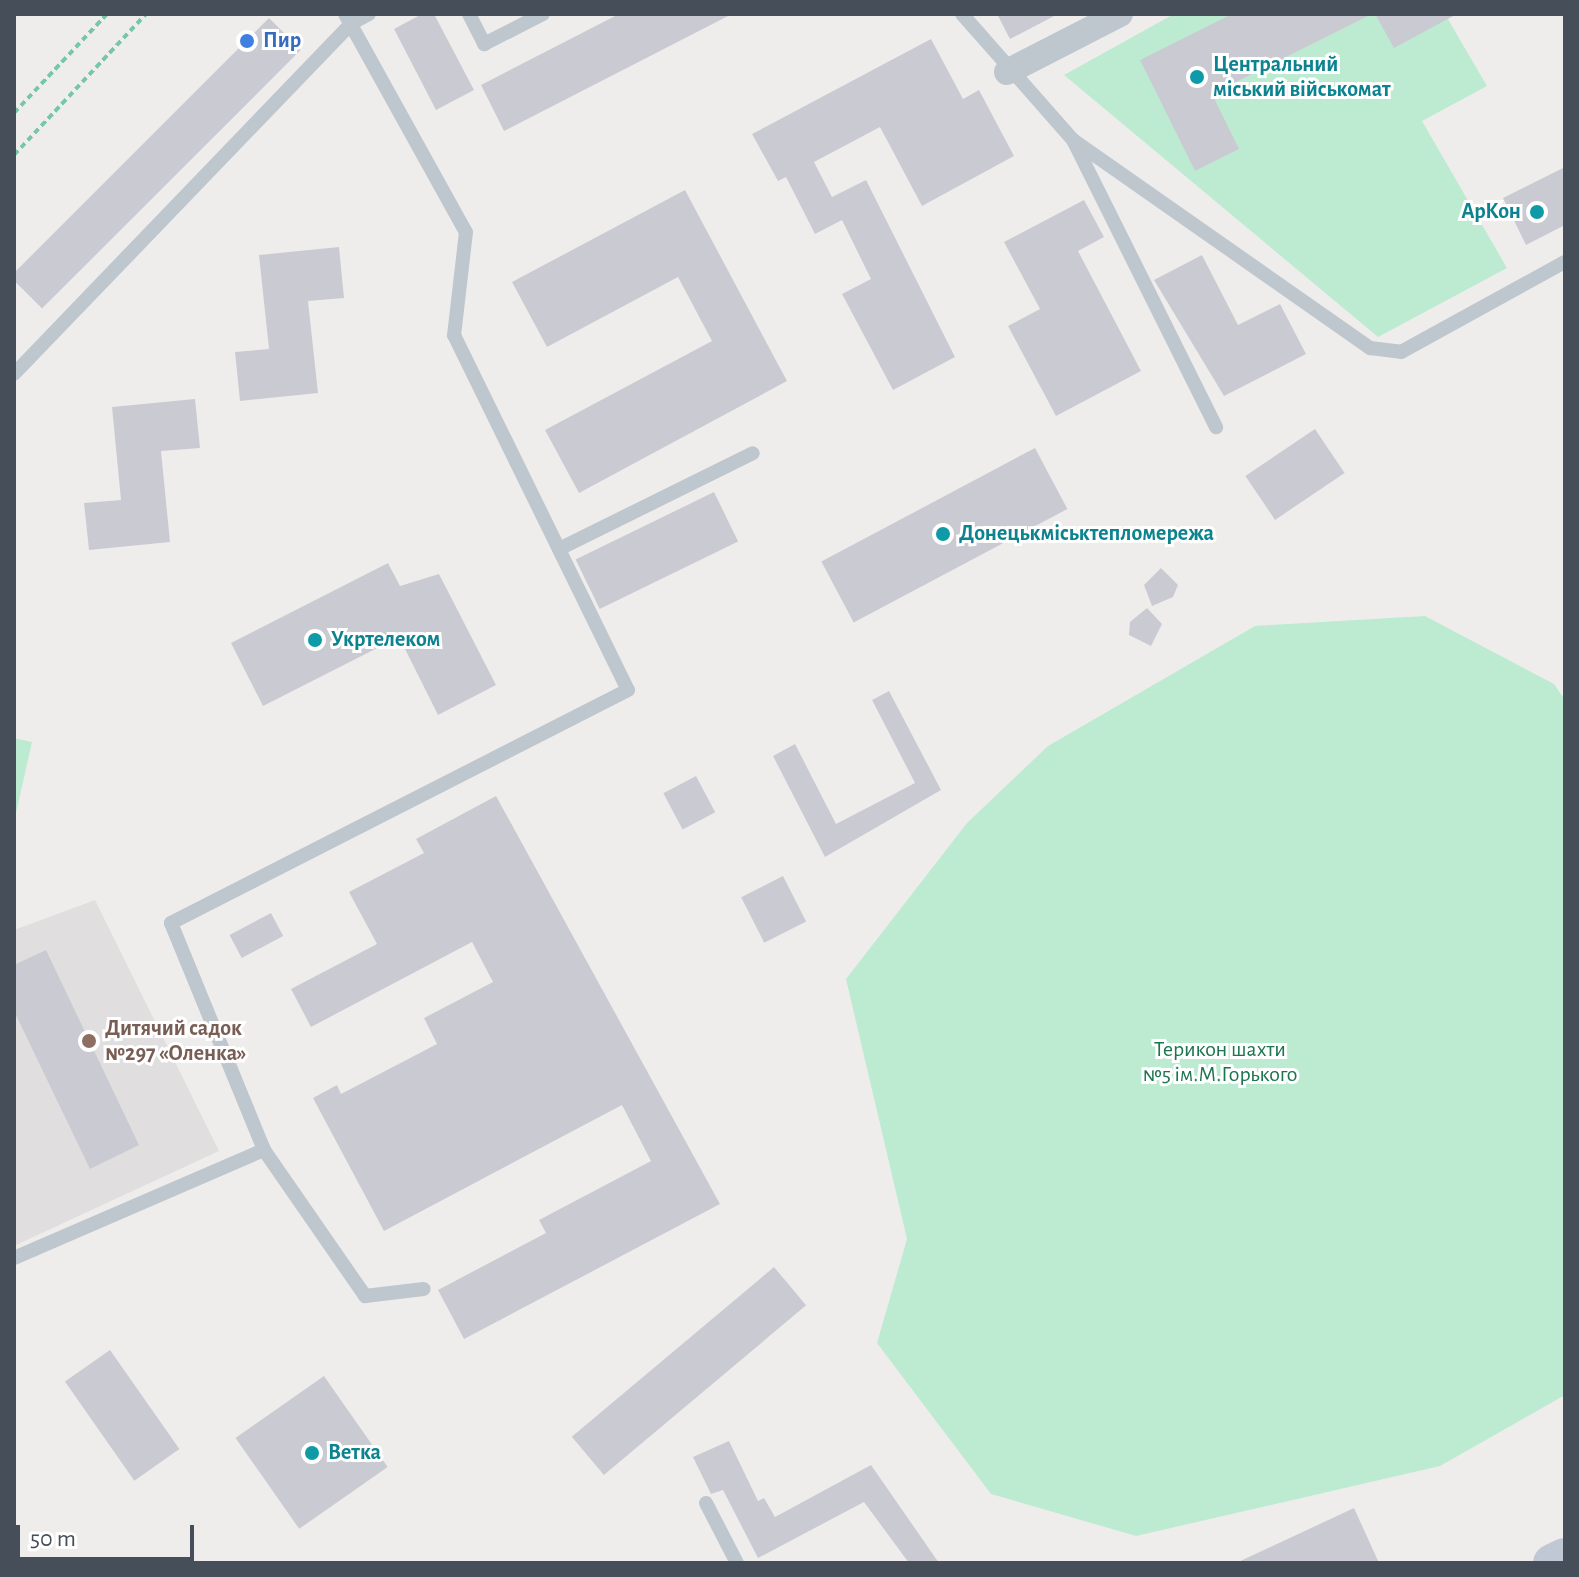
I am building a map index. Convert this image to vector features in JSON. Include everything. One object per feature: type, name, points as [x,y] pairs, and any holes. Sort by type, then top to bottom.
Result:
[{"type":"main road","points":[[1552,1563],[1565,1557]]},
{"type":"street","points":[[1007,72],[1120,14]]},
{"type":"lane","points":[[14,374],[348,18],[369,14]]},
{"type":"lane","points":[[469,14],[484,44],[543,14]]},
{"type":"lane","points":[[962,14],[1007,72],[1073,140],[1370,348],[1401,352],[1565,262]]},
{"type":"lane","points":[[348,18],[466,232],[454,335],[628,690],[171,923],[264,1150],[365,1296],[424,1289]]},
{"type":"lane","points":[[1073,140],[1216,427]]},
{"type":"lane","points":[[559,549],[753,453]]},
{"type":"lane","points":[[14,1258],[264,1150]]},
{"type":"lane","points":[[706,1503],[737,1563]]},
{"type":"path","points":[[14,113],[107,14]]},
{"type":"path","points":[[14,155],[146,14]]},
{"type":"shaded area","name":"Дитячий садок №297 «Оленка»","points":[[95,900],[219,1151],[16,1245],[14,930]]},
{"type":"green space","points":[[1174,14],[1445,14],[1487,86],[1422,121],[1507,268],[1378,337],[1064,75]]},
{"type":"green space","name":"Терикон шахти №5 ім.М.Горького","points":[[1425,616],[1554,684],[1565,700],[1565,1395],[1440,1466],[1136,1536],[991,1494],[877,1343],[907,1239],[846,979],[967,823],[1048,746],[1255,626]]},
{"type":"green space","points":[[14,738],[32,742],[14,822]]},
{"type":"building","points":[[422,14],[434,14],[474,90],[436,110],[394,29]]},
{"type":"building","points":[[619,14],[732,14],[504,131],[481,85]]},
{"type":"building","points":[[997,14],[1058,14],[1010,39]]},
{"type":"building","name":"Центральний міський військомат","points":[[1232,14],[1372,14],[1212,94],[1239,149],[1195,171],[1140,60]]},
{"type":"building","points":[[1375,14],[1457,14],[1394,48]]},
{"type":"building","points":[[269,18],[301,50],[42,309],[14,281],[14,273]]},
{"type":"building","points":[[931,39],[963,99],[979,90],[1014,156],[922,206],[880,127],[814,162],[832,197],[866,180],[955,357],[893,390],[842,294],[871,279],[842,220],[815,234],[786,177],[778,181],[752,134]]},
{"type":"building","name":"АрКон","points":[[1565,167],[1565,225],[1526,245],[1503,198]]},
{"type":"building","points":[[685,190],[787,381],[579,493],[545,430],[712,341],[678,277],[547,347],[512,282]]},
{"type":"building","points":[[1084,200],[1104,237],[1078,251],[1141,371],[1056,416],[1008,326],[1040,309],[1004,242]]},
{"type":"building","points":[[339,247],[344,298],[308,301],[318,393],[240,401],[235,352],[269,349],[259,255]]},
{"type":"building","points":[[1202,255],[1238,325],[1280,304],[1306,354],[1224,396],[1154,280]]},
{"type":"building","points":[[195,399],[200,448],[161,451],[170,542],[89,550],[84,503],[121,500],[112,407]]},
{"type":"building","points":[[1315,429],[1345,473],[1275,520],[1245,476]]},
{"type":"building","name":"Донецькміськтепломережа","points":[[1035,448],[1067,509],[854,623],[821,562]]},
{"type":"building","points":[[714,492],[738,541],[600,609],[576,560]]},
{"type":"building","name":"Укртелеком","points":[[388,563],[400,586],[439,574],[496,685],[438,715],[399,637],[263,706],[231,643]]},
{"type":"building","points":[[1161,568],[1178,585],[1173,597],[1152,606],[1144,585]]},
{"type":"building","points":[[1147,608],[1162,624],[1151,646],[1129,635],[1130,622]]},
{"type":"building","points":[[889,691],[941,790],[825,857],[773,756],[795,744],[836,824],[915,783],[872,700]]},
{"type":"building","points":[[696,776],[715,812],[683,830],[663,793]]},
{"type":"building","points":[[496,796],[720,1204],[464,1339],[438,1290],[546,1233],[539,1220],[651,1161],[622,1105],[384,1231],[313,1098],[337,1085],[341,1094],[437,1044],[424,1018],[493,982],[472,942],[311,1027],[291,989],[377,944],[349,892],[424,853],[416,839]]},
{"type":"building","points":[[783,876],[806,921],[764,943],[741,897]]},
{"type":"building","points":[[271,913],[283,936],[242,958],[230,935]]},
{"type":"building","points":[[46,950],[139,1145],[90,1169],[14,1011],[14,965]]},
{"type":"building","points":[[774,1267],[806,1305],[604,1475],[572,1437]]},
{"type":"building","points":[[110,1350],[179,1449],[134,1481],[65,1382]]},
{"type":"building","name":"Ветка","points":[[324,1376],[388,1467],[299,1529],[236,1438]]},
{"type":"building","points":[[729,1441],[758,1501],[764,1498],[775,1517],[871,1465],[939,1563],[909,1563],[864,1502],[758,1558],[723,1490],[711,1494],[693,1457]]},
{"type":"building","points":[[1354,1508],[1379,1563],[1236,1563]]},
{"type":"place","name":"Пир","points":[[247,41]]},
{"type":"place","name":"Центральний міський військомат","points":[[1197,77]]},
{"type":"place","name":"АрКон","points":[[1537,212]]},
{"type":"place","name":"Донецькміськтепломережа","points":[[943,534]]},
{"type":"place","name":"Укртелеком","points":[[315,640]]},
{"type":"place","name":"Дитячий садок №297 «Оленка»","points":[[89,1041]]},
{"type":"place","name":"Ветка","points":[[312,1453]]}]
